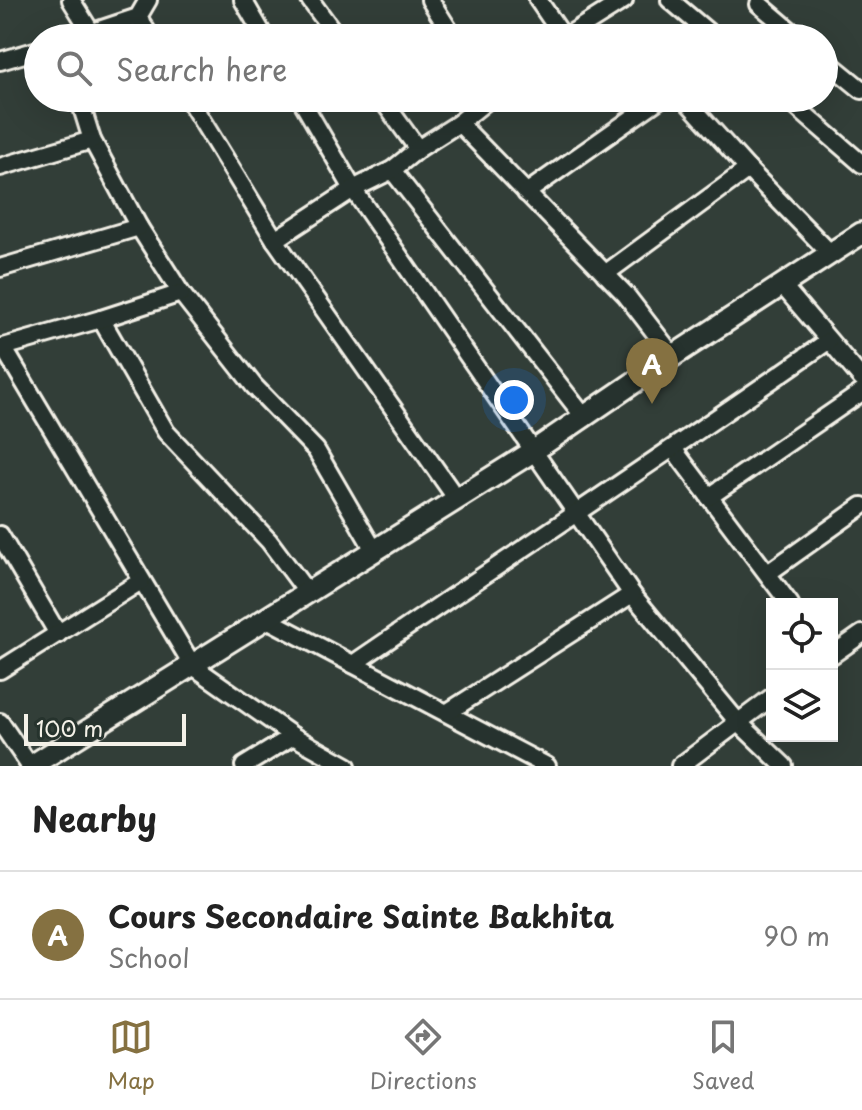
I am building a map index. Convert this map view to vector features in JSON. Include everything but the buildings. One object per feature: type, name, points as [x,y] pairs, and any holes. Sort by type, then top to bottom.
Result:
[{"type":"main road","points":[[30,766],[532,452],[862,233]]},
{"type":"street","points":[[71,0],[79,24]]},
{"type":"street","points":[[117,24],[138,17],[148,0]]},
{"type":"street","points":[[243,0],[257,24]]},
{"type":"street","points":[[310,0],[328,24]]},
{"type":"street","points":[[430,0],[445,24]]},
{"type":"street","points":[[538,0],[554,24]]},
{"type":"street","points":[[586,24],[624,0]]},
{"type":"street","points":[[670,0],[698,24]]},
{"type":"street","points":[[759,4],[783,24]]},
{"type":"street","points":[[138,17],[142,24]]},
{"type":"street","points":[[0,61],[24,54]]},
{"type":"street","points":[[838,70],[862,90]]},
{"type":"street","points":[[83,112],[92,140],[139,227],[181,293],[254,386],[316,450],[374,550]]},
{"type":"street","points":[[197,112],[275,240],[456,498]]},
{"type":"street","points":[[308,112],[353,189],[632,594],[737,721],[784,766]]},
{"type":"street","points":[[391,112],[418,149]]},
{"type":"street","points":[[275,240],[353,189],[392,170],[473,112]]},
{"type":"street","points":[[526,193],[641,112]]},
{"type":"street","points":[[697,112],[830,253]]},
{"type":"street","points":[[802,112],[862,164]]},
{"type":"street","points":[[459,123],[626,295],[673,356]]},
{"type":"street","points":[[0,167],[92,140]]},
{"type":"street","points":[[605,274],[748,169]]},
{"type":"street","points":[[392,170],[585,418]]},
{"type":"street","points":[[0,268],[139,227]]},
{"type":"street","points":[[783,286],[862,379]]},
{"type":"street","points":[[181,293],[1,348],[193,666],[293,736],[347,766]]},
{"type":"street","points":[[101,319],[166,432],[269,541],[307,592]]},
{"type":"street","points":[[353,664],[577,511],[674,450],[828,341]]},
{"type":"street","points":[[709,497],[862,392]]},
{"type":"street","points":[[674,450],[786,598]]},
{"type":"street","points":[[768,573],[862,506]]},
{"type":"street","points":[[0,535],[58,634]]},
{"type":"street","points":[[0,670],[141,581]]},
{"type":"street","points":[[448,712],[632,594]]},
{"type":"street","points":[[265,618],[547,766]]},
{"type":"street","points":[[838,651],[862,634]]},
{"type":"street","points":[[680,766],[766,701]]},
{"type":"street","points":[[0,722],[30,766]]},
{"type":"street","points":[[244,766],[293,736]]},
{"type":"place","name":"Cours Secondaire Sainte Bakhita","points":[[652,404]]}]
